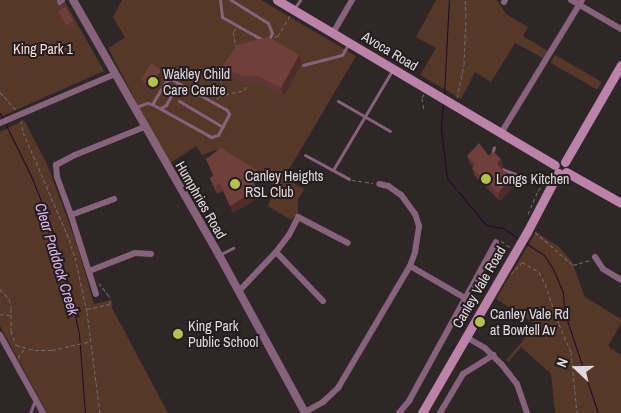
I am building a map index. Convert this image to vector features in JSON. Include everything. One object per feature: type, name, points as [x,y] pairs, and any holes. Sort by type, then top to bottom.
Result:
[{"type":"main road","name":"Avoca Road","points":[[277,0],[292,13],[333,33],[442,98],[456,103],[510,140],[515,140]]},
{"type":"main road","points":[[557,171],[568,168],[565,162],[621,65]]},
{"type":"main road","name":"Avoca Road","points":[[489,125],[503,130],[557,171],[620,200]]},
{"type":"main road","name":"Canley Vale Road","points":[[422,413],[519,246],[530,232],[557,171]]},
{"type":"street","name":"Humphries Road","points":[[73,0],[133,108],[219,255],[305,413]]},
{"type":"street","points":[[333,33],[352,0]]},
{"type":"street","points":[[571,0],[580,2],[621,29]]},
{"type":"street","points":[[503,130],[580,2]]},
{"type":"street","points":[[0,123],[115,74]]},
{"type":"street","points":[[96,294],[57,177],[56,165],[74,155],[144,127]]},
{"type":"street","points":[[305,413],[323,402],[338,388],[410,266],[418,242],[419,226],[415,214],[401,195],[388,186],[379,184]]},
{"type":"street","points":[[71,215],[114,199]]},
{"type":"street","points":[[238,292],[276,252],[289,235],[298,217],[348,243]]},
{"type":"street","points":[[399,413],[409,401],[496,242]]},
{"type":"street","points":[[276,252],[323,301]]},
{"type":"street","points":[[89,271],[135,254],[150,254]]},
{"type":"street","points":[[595,256],[602,269],[621,280]]},
{"type":"street","points":[[410,266],[465,298]]},
{"type":"street","points":[[0,335],[43,413]]},
{"type":"street","points":[[466,337],[493,355],[516,384],[527,413]]},
{"type":"street","points":[[440,413],[463,374],[493,355]]},
{"type":"lane","points":[[62,8],[59,1],[63,0]]},
{"type":"lane","points":[[220,0],[222,16],[261,39],[269,39],[272,33],[268,22],[231,0]]},
{"type":"lane","points":[[292,13],[300,0]]},
{"type":"lane","points":[[303,65],[342,55],[349,43]]},
{"type":"lane","points":[[301,60],[308,64]]},
{"type":"lane","points":[[333,170],[393,69]]},
{"type":"lane","points":[[133,108],[147,103],[152,104],[211,137],[216,137],[229,113],[215,103],[171,79],[166,81],[152,104]]},
{"type":"lane","points":[[161,108],[166,105],[178,83]]},
{"type":"lane","points":[[179,101],[223,127]]},
{"type":"lane","points":[[338,101],[390,131]]},
{"type":"lane","points":[[494,147],[490,156],[494,161]]},
{"type":"lane","points":[[305,155],[349,179]]},
{"type":"lane","points":[[502,169],[515,174]]},
{"type":"lane","points":[[219,255],[233,248]]},
{"type":"lane","points":[[30,413],[32,405],[36,400]]},
{"type":"path","points":[[456,103],[464,64],[465,0]]},
{"type":"path","points":[[269,39],[278,36],[292,13]]},
{"type":"path","points":[[237,26],[233,32],[237,50]]},
{"type":"path","points":[[224,95],[220,77],[229,63]]},
{"type":"path","points":[[215,103],[219,96],[244,90],[248,84]]},
{"type":"path","points":[[0,92],[16,109]]},
{"type":"path","points":[[424,94],[422,98],[424,110]]},
{"type":"path","points":[[21,121],[23,132],[69,239],[87,312],[100,413]]},
{"type":"path","points":[[527,217],[538,191],[557,171]]},
{"type":"path","points":[[349,179],[379,184]]},
{"type":"path","points":[[530,232],[547,241],[573,265],[589,261],[595,256]]},
{"type":"path","points":[[509,273],[512,274],[522,262],[539,272],[546,284],[559,324],[571,352],[577,413]]},
{"type":"path","points":[[0,289],[9,299],[13,341],[24,348],[52,350],[90,341]]},
{"type":"path","points":[[0,314],[11,315]]},
{"type":"path","points":[[15,363],[24,348]]},
{"type":"green space","name":"King Park 1","points":[[0,0],[64,0],[104,71],[0,117]]},
{"type":"green space","points":[[122,0],[261,0],[356,56],[284,178],[304,189],[298,199],[298,214],[291,220],[268,206],[276,186],[216,150],[202,155],[196,146],[169,164],[108,48],[125,38],[113,17]]},
{"type":"green space","points":[[436,0],[497,0],[506,14],[528,27],[523,36],[548,51],[543,58],[515,43],[491,82],[475,72],[461,99],[420,75],[436,48],[416,37]]},
{"type":"green space","points":[[555,55],[602,82],[597,90],[550,63]]},
{"type":"green space","points":[[24,120],[47,164],[77,245],[94,304],[112,300],[112,308],[168,413],[47,413],[0,326],[0,132]]},
{"type":"green space","points":[[536,232],[559,247],[572,262],[585,297],[621,319],[621,324],[608,346],[621,355],[621,413],[555,413],[551,374],[521,347],[508,362],[506,360],[522,342],[534,323],[496,299]]},
{"type":"building","points":[[65,7],[73,21],[66,25],[58,11]]},
{"type":"building","points":[[268,37],[299,55],[281,88],[258,76],[242,76],[223,66],[237,45]]},
{"type":"building","points":[[151,63],[160,69],[160,72],[154,82],[152,81],[149,85],[141,80]]},
{"type":"building","points":[[479,143],[489,156],[493,151],[501,159],[497,164],[511,178],[498,193],[472,168],[476,164],[467,156]]},
{"type":"building","name":"Canley Heights RSL Club","points":[[221,148],[257,170],[251,177],[257,189],[230,206],[220,183],[214,186],[210,178],[214,175],[206,159]]},
{"type":"waterway","points":[[444,94],[449,0]]},
{"type":"waterway","points":[[443,103],[441,128],[447,178],[486,225],[503,228],[519,239]]},
{"type":"waterway","name":"Clear Paddock Creek","points":[[0,113],[3,119]]},
{"type":"waterway","name":"Clear Paddock Creek","points":[[5,123],[32,178],[52,229],[69,287],[79,334],[85,413]]},
{"type":"waterway","points":[[524,242],[544,255],[553,269],[563,292],[564,311],[598,413]]},
{"type":"place","name":"Wakley Child Care Centre","points":[[153,82]]},
{"type":"place","name":"Longs Kitchen","points":[[486,179]]},
{"type":"place","name":"Canley Heights RSL Club","points":[[235,184]]},
{"type":"place","name":"Canley Vale Rd at Bowtell Av","points":[[480,322]]},
{"type":"place","name":"King Park Public School","points":[[178,334]]}]
